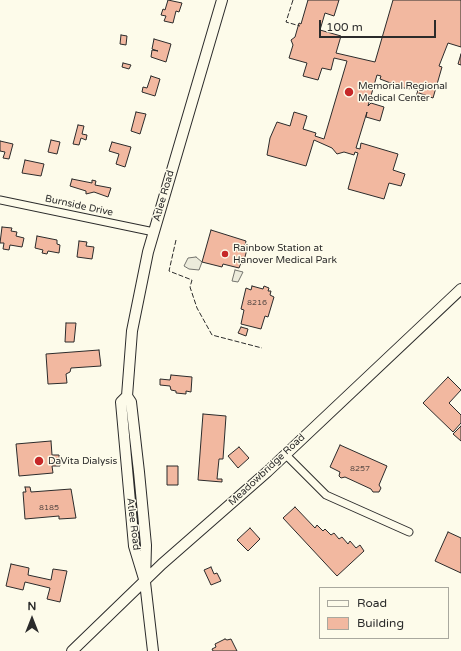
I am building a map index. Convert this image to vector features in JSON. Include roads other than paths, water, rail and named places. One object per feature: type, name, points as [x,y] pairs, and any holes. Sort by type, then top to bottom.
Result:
[{"type":"main road","name":"Atlee Road","points":[[153,651],[145,582],[134,546],[121,402],[127,396],[132,331],[154,232],[222,0]]},
{"type":"main road","name":"Meadowbridge Road","points":[[72,651],[461,289]]},
{"type":"street","name":"Burnside Drive","points":[[0,200],[154,232]]},
{"type":"street","points":[[285,454],[326,494],[409,532]]},
{"type":"place","name":"Memorial Regional Medical Center","points":[[349,92]]},
{"type":"place","name":"Rainbow Station at Hanover Medical Park","points":[[225,254]]},
{"type":"place","name":"DaVita Dialysis","points":[[39,461]]}]
